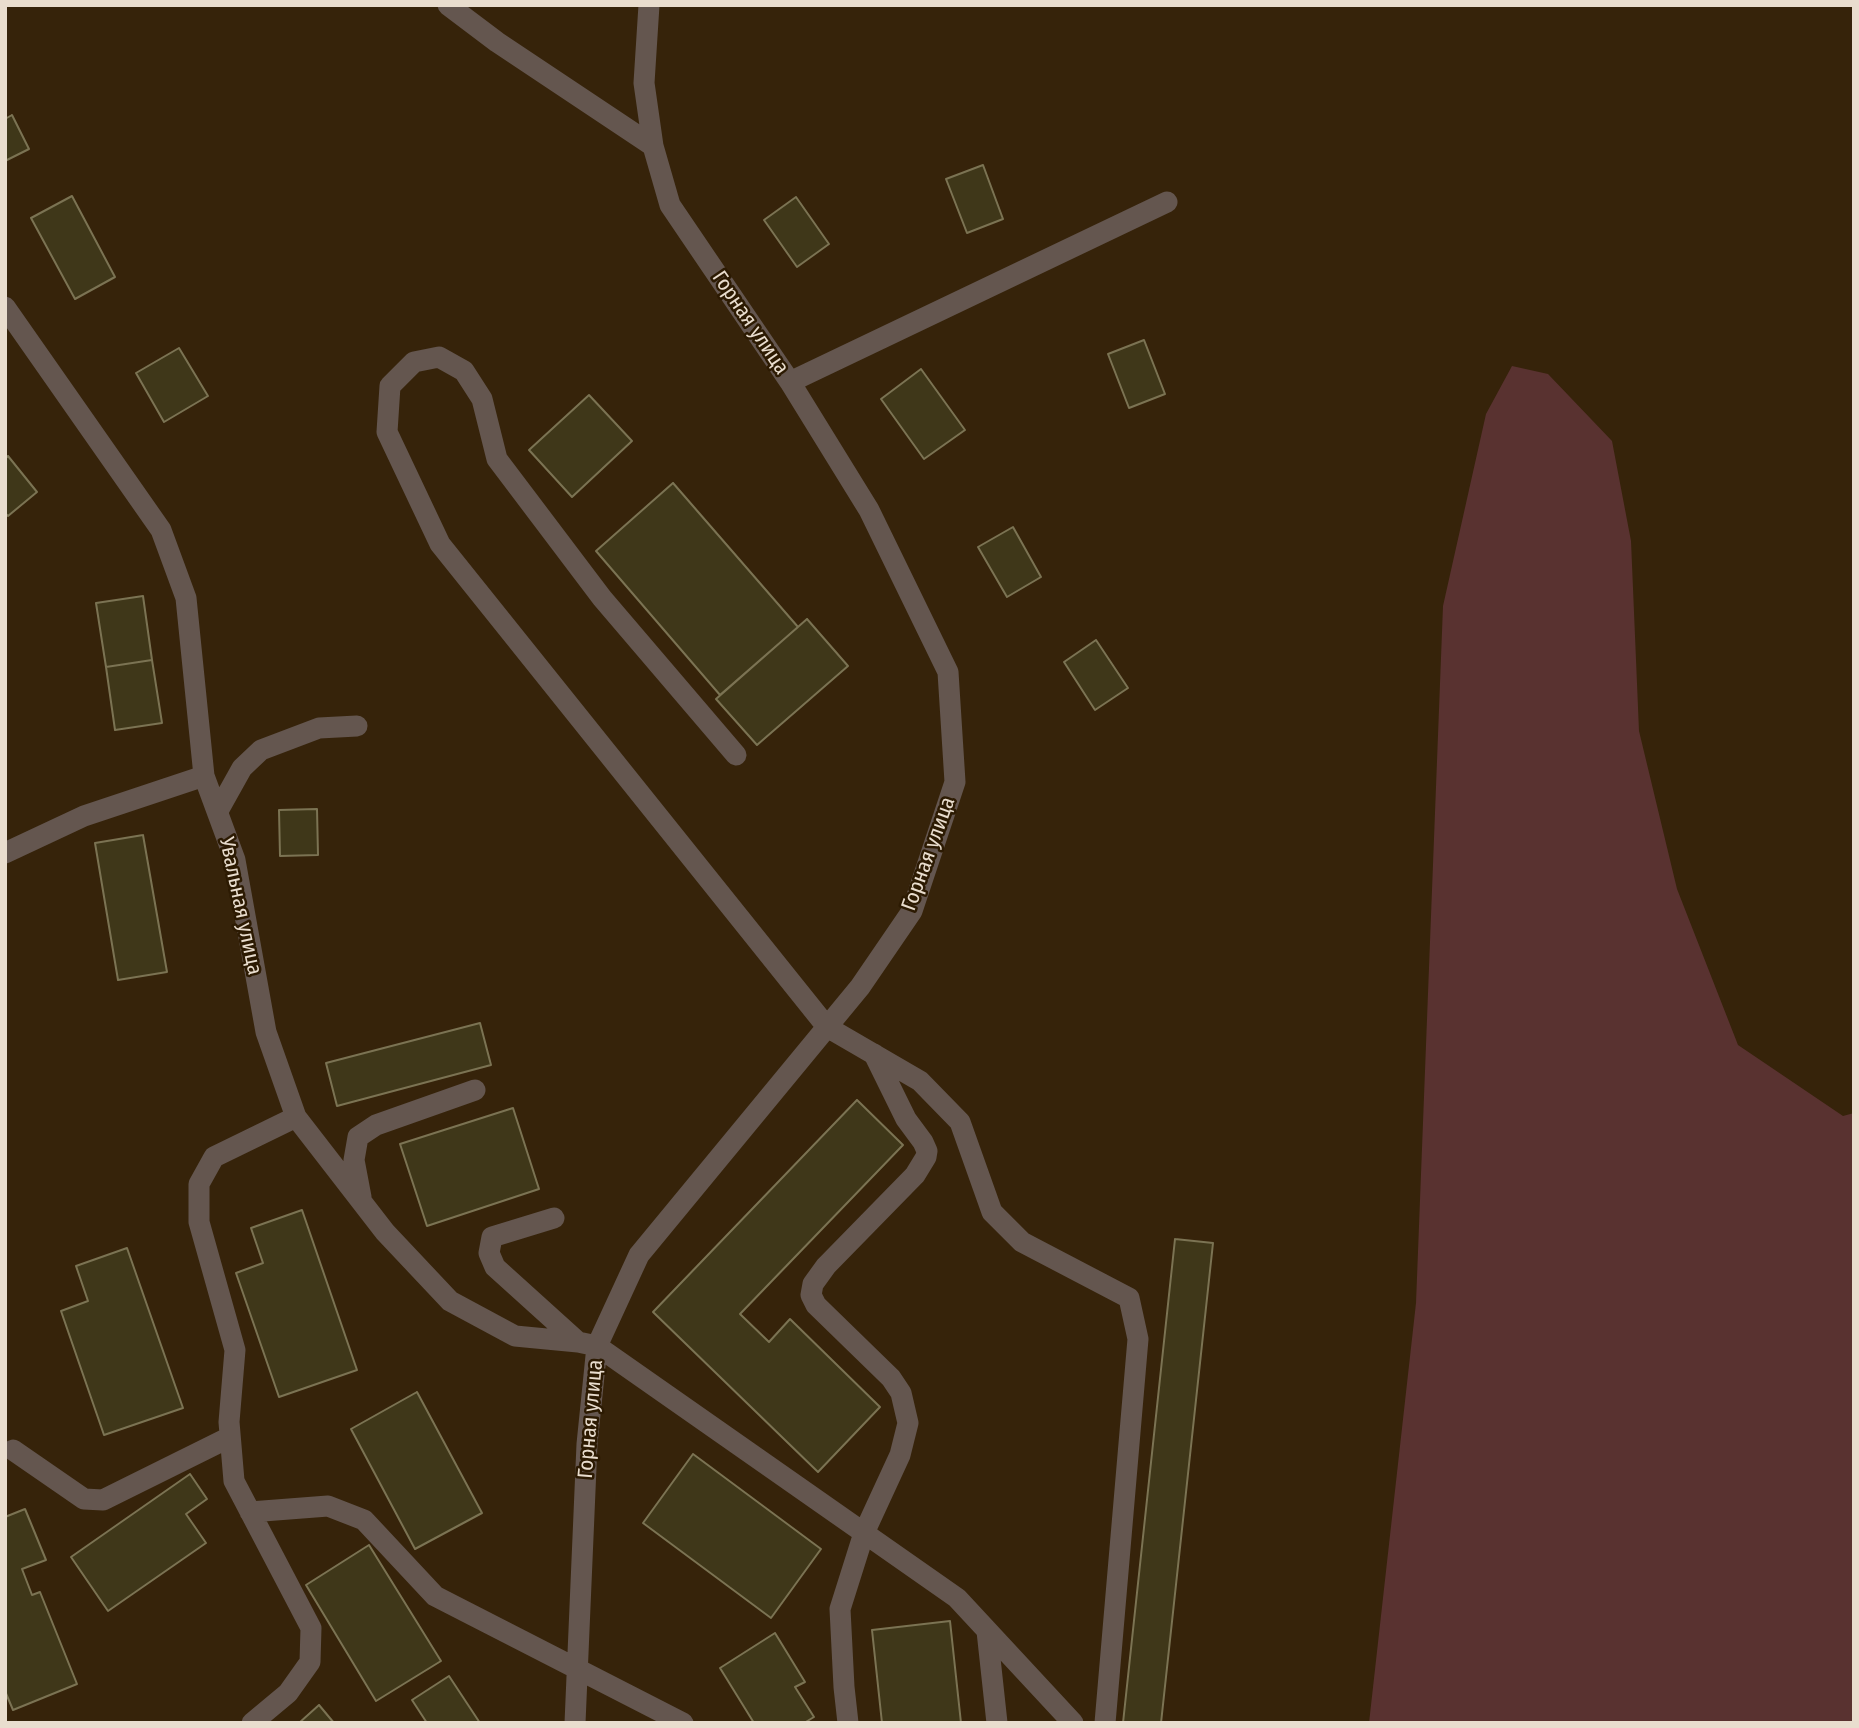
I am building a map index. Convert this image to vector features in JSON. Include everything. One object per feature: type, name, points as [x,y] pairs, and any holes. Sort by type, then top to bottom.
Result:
[{"type":"street","points":[[448,5],[497,42],[653,146]]},
{"type":"street","name":"Горная улица","points":[[575,1723],[587,1444],[588,1344],[639,1255],[860,987],[912,911],[954,782],[948,673],[869,510],[790,382],[670,205],[653,146],[643,83],[649,5]]},
{"type":"street","points":[[790,382],[1167,202]]},
{"type":"street","name":"Увальная улица","points":[[5,307],[161,530],[186,597],[204,776],[235,859],[266,1032],[296,1117],[385,1231],[450,1301],[515,1336],[588,1344]]},
{"type":"street","points":[[736,755],[602,598],[497,459],[482,399],[464,372],[439,357],[414,362],[390,386],[387,432],[440,544],[827,1027],[920,1081],[960,1122],[992,1212],[1022,1242],[1129,1298],[1138,1339],[1105,1723]]},
{"type":"street","points":[[218,811],[242,768],[261,750],[319,728],[357,726]]},
{"type":"street","points":[[5,853],[84,816],[204,776]]},
{"type":"street","points":[[848,1723],[840,1609],[864,1533],[900,1455],[908,1423],[901,1393],[891,1378],[816,1305],[811,1295],[813,1284],[826,1266],[915,1175],[927,1151],[906,1119],[874,1054]]},
{"type":"street","points":[[362,1201],[354,1160],[358,1137],[376,1125],[475,1090]]},
{"type":"street","points":[[251,1723],[288,1693],[310,1662],[311,1628],[234,1480],[229,1422],[234,1350],[199,1222],[198,1184],[214,1157],[296,1117]]},
{"type":"street","points":[[554,1218],[492,1237],[489,1253],[495,1267],[588,1344],[957,1598],[1073,1723]]},
{"type":"street","points":[[13,1450],[84,1499],[103,1500],[230,1437]]},
{"type":"street","points":[[250,1512],[328,1506],[363,1520],[435,1596],[683,1723]]},
{"type":"street","points":[[987,1631],[997,1723]]},
{"type":"shaded area","points":[[1512,366],[1548,374],[1612,441],[1631,541],[1639,731],[1677,889],[1738,1045],[1843,1116],[1854,1113],[1854,1723],[1369,1723],[1416,1303],[1443,606],[1486,414]]},
{"type":"building","points":[[12,115],[29,149],[5,161],[5,119]]},
{"type":"building","points":[[983,165],[1003,219],[967,233],[946,179]]},
{"type":"building","points":[[72,196],[115,277],[75,299],[31,218]]},
{"type":"building","points":[[796,197],[829,244],[797,267],[764,220]]},
{"type":"building","points":[[1144,340],[1165,394],[1129,408],[1108,354]]},
{"type":"building","points":[[179,348],[208,396],[164,422],[136,373]]},
{"type":"building","points":[[921,369],[965,430],[924,459],[881,399]]},
{"type":"building","points":[[589,395],[632,441],[572,497],[529,450]]},
{"type":"building","points":[[8,456],[37,492],[8,516],[5,513],[5,459]]},
{"type":"building","points":[[673,483],[798,627],[720,695],[596,551]]},
{"type":"building","points":[[1013,527],[1041,577],[1007,597],[978,547]]},
{"type":"building","points":[[143,596],[152,660],[106,667],[96,603]]},
{"type":"building","points":[[807,619],[848,666],[757,745],[716,699]]},
{"type":"building","points":[[1096,640],[1128,688],[1095,710],[1064,662]]},
{"type":"building","points":[[152,660],[162,723],[115,730],[106,667]]},
{"type":"building","points":[[317,809],[318,855],[280,856],[279,810]]},
{"type":"building","points":[[143,835],[167,972],[118,980],[95,843]]},
{"type":"building","points":[[480,1023],[491,1065],[337,1106],[326,1063]]},
{"type":"building","points":[[857,1100],[903,1145],[740,1314],[769,1342],[790,1319],[880,1407],[818,1472],[653,1312]]},
{"type":"building","points":[[513,1108],[539,1189],[427,1226],[400,1144]]},
{"type":"building","points":[[302,1210],[357,1370],[279,1397],[236,1273],[263,1263],[251,1228]]},
{"type":"building","points":[[1175,1239],[1213,1243],[1161,1723],[1123,1723]]},
{"type":"building","points":[[127,1248],[183,1408],[104,1435],[61,1311],[88,1301],[76,1266]]},
{"type":"building","points":[[417,1392],[482,1513],[415,1549],[351,1429]]},
{"type":"building","points":[[693,1454],[821,1549],[771,1618],[643,1523]]},
{"type":"building","points":[[190,1474],[207,1499],[186,1514],[206,1543],[108,1611],[71,1557]]},
{"type":"building","points":[[25,1509],[46,1560],[22,1569],[32,1595],[40,1592],[77,1684],[13,1710],[5,1691],[5,1517]]},
{"type":"building","points":[[369,1545],[441,1661],[376,1701],[306,1585]]},
{"type":"building","points":[[950,1621],[961,1723],[882,1723],[872,1630]]},
{"type":"building","points":[[775,1633],[805,1682],[795,1687],[814,1717],[804,1723],[754,1723],[720,1668]]},
{"type":"building","points":[[449,1676],[480,1723],[427,1723],[412,1700]]},
{"type":"building","points":[[319,1705],[334,1723],[299,1723]]}]
